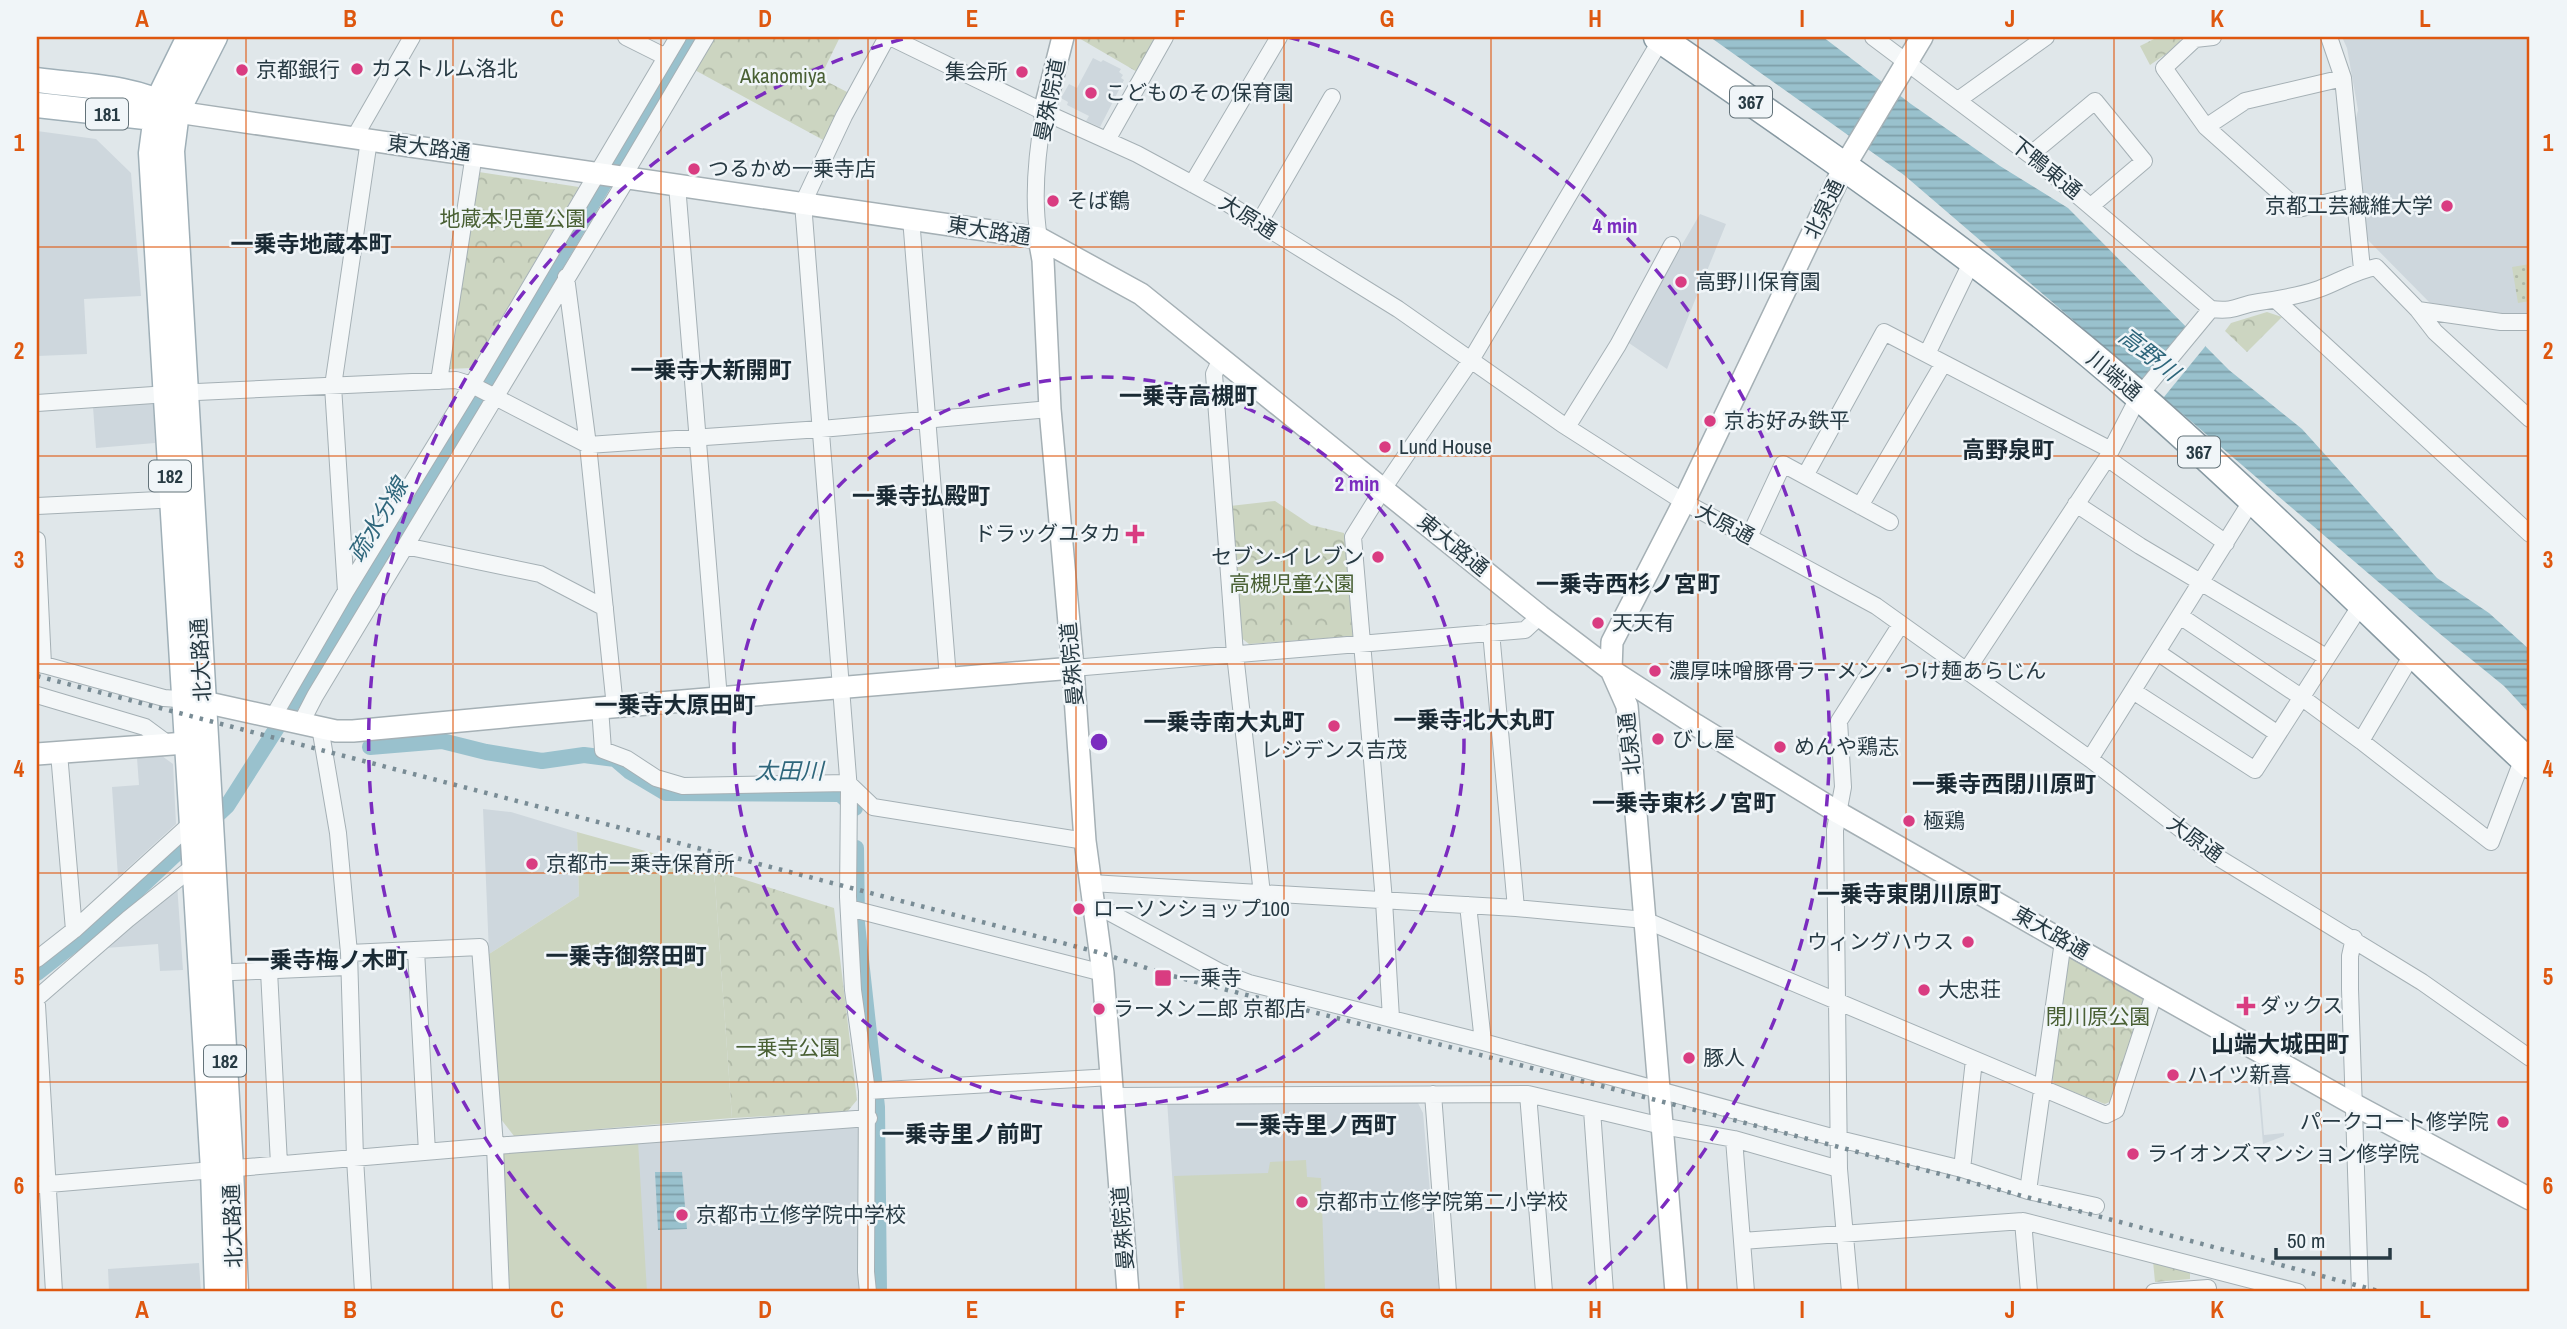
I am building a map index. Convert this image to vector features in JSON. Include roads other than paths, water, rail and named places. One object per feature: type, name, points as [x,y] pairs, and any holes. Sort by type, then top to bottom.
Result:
[{"type":"highway","name":"川端通","points":[[1659,37],[1849,159],[1972,261],[2143,390],[2252,500],[2526,760]]},
{"type":"main road","name":"181","points":[[163,110],[189,37]]},
{"type":"main road","name":"北大路通","points":[[215,37],[163,110],[172,151],[176,393],[194,700],[186,744],[201,835],[222,1169],[236,1292]]},
{"type":"main road","name":"東大路通","points":[[37,80],[124,92],[163,110]]},
{"type":"main road","name":"東大路通","points":[[37,105],[163,110]]},
{"type":"main road","name":"北大路通","points":[[217,1292],[222,1169]]},
{"type":"street","points":[[346,591],[333,386],[361,139],[412,37]]},
{"type":"street","points":[[625,37],[666,57]]},
{"type":"street","points":[[294,722],[315,696],[566,276],[615,176],[666,57],[678,37]]},
{"type":"street","points":[[363,1292],[348,960],[338,834],[294,722],[346,591],[472,385],[706,37]]},
{"type":"street","points":[[868,1292],[866,1272],[869,1118],[872,1091],[853,990],[856,909],[849,793],[803,203],[844,116],[889,37]]},
{"type":"street","name":"大原通","points":[[889,37],[1107,140],[1192,184],[1398,309],[1567,427],[1684,502],[1876,606],[2090,759],[2214,855],[2354,938],[2530,1058]]},
{"type":"street","name":"曼殊院道","points":[[1063,37],[1044,112],[1035,219],[1043,260],[1050,409],[1085,841],[1103,973],[1128,1292]]},
{"type":"street","points":[[1107,140],[1165,37]]},
{"type":"street","points":[[1192,184],[1279,37]]},
{"type":"street","points":[[1391,1018],[1384,901],[1353,537],[1382,489],[1471,360],[1649,60],[1659,37]]},
{"type":"street","name":"下鴨東通","points":[[1873,37],[1903,67],[1958,100],[2030,155],[2091,206],[2208,312]]},
{"type":"street","points":[[1903,67],[1922,37]]},
{"type":"street","points":[[1958,100],[2046,37]]},
{"type":"street","points":[[2213,37],[2195,38],[2164,68],[2206,127],[2298,209],[2354,196]]},
{"type":"street","points":[[2329,37],[2343,78],[2362,270]]},
{"type":"street","name":"北泉通","points":[[1676,1292],[1627,706],[1611,670],[1612,642],[1684,502],[1849,159],[1903,67]]},
{"type":"street","points":[[2206,127],[2245,101],[2343,78]]},
{"type":"street","points":[[1259,223],[1332,97]]},
{"type":"street","points":[[2030,155],[2095,101],[2144,161],[2091,206]]},
{"type":"street","name":"東大路通","points":[[163,110],[1039,238],[1141,294],[1540,616],[1611,670],[1839,813],[2355,1105],[2530,1199]]},
{"type":"street","points":[[439,381],[474,154]]},
{"type":"street","points":[[677,185],[719,699]]},
{"type":"street","points":[[911,218],[948,678]]},
{"type":"street","points":[[1567,427],[1618,345],[1672,245]]},
{"type":"street","points":[[1927,354],[1972,261]]},
{"type":"street","points":[[1967,670],[2109,454],[2143,390],[2208,312],[2230,312],[2258,302],[2277,301],[2319,289],[2362,270],[2376,267],[2418,310],[2435,332],[2530,418]]},
{"type":"street","points":[[566,276],[588,445],[605,608],[608,707],[603,750],[627,758],[656,778],[683,786],[849,793],[873,807],[1085,841]]},
{"type":"street","points":[[2277,301],[2530,534]]},
{"type":"street","points":[[2418,310],[2501,322],[2530,322]]},
{"type":"street","points":[[1805,476],[1884,332],[2109,454],[2226,542]]},
{"type":"street","points":[[1221,359],[1214,374],[1235,654],[1262,894]]},
{"type":"street","points":[[1860,506],[1943,364]]},
{"type":"street","points":[[37,403],[176,393],[456,380],[495,396],[588,445],[821,429],[1050,409]]},
{"type":"street","points":[[1749,537],[1783,464],[1890,522]]},
{"type":"street","points":[[37,506],[182,499]]},
{"type":"street","points":[[2090,759],[2252,500]]},
{"type":"street","points":[[2076,503],[2326,657]]},
{"type":"street","points":[[37,540],[40,664],[164,698],[194,700],[353,732],[608,707],[1525,630],[1540,616]]},
{"type":"street","points":[[405,546],[540,574],[605,608]]},
{"type":"street","points":[[2133,691],[2255,770],[2362,603]]},
{"type":"street","points":[[2180,616],[2301,697],[2491,842],[2520,766],[2526,760]]},
{"type":"street","points":[[1850,1292],[1839,1169],[1835,830],[1843,787],[1839,721],[1901,624]]},
{"type":"street","points":[[1491,632],[1516,908]]},
{"type":"street","points":[[2157,652],[2278,734]]},
{"type":"street","points":[[2361,741],[2413,653]]},
{"type":"street","points":[[37,695],[145,727],[186,744]]},
{"type":"street","points":[[37,754],[186,744]]},
{"type":"street","points":[[59,753],[74,930]]},
{"type":"street","points":[[37,959],[201,835]]},
{"type":"street","points":[[37,998],[128,919],[201,835]]},
{"type":"street","points":[[1092,894],[1262,894],[1516,908],[1645,920],[2106,1115],[2116,1110],[2155,991]]},
{"type":"street","points":[[1092,894],[1220,972],[1249,983],[1962,1169],[2028,1191],[2096,1206]]},
{"type":"street","points":[[1468,905],[1483,1042]]},
{"type":"street","points":[[856,909],[1103,973]]},
{"type":"street","points":[[2354,938],[2350,967],[2360,1292]]},
{"type":"street","points":[[2028,1191],[2063,941]]},
{"type":"street","points":[[210,973],[269,971],[416,950],[480,947],[495,1146],[501,1292]]},
{"type":"street","points":[[416,950],[427,1152]]},
{"type":"street","points":[[269,971],[279,1164]]},
{"type":"street","points":[[37,1005],[42,1185],[54,1292]]},
{"type":"street","points":[[1962,1169],[1974,1060]]},
{"type":"street","points":[[872,1091],[1113,1086],[1528,1094],[1662,1126],[1734,1139],[1839,1169]]},
{"type":"street","points":[[1433,1094],[1448,1292]]},
{"type":"street","points":[[1528,1094],[1544,1292]]},
{"type":"street","points":[[1592,1110],[1605,1292]]},
{"type":"street","points":[[42,1185],[495,1146],[869,1118]]},
{"type":"street","points":[[1734,1139],[1746,1292]]},
{"type":"street","points":[[1742,1241],[2023,1221],[2298,1292]]},
{"type":"street","points":[[2023,1221],[2029,1292]]},
{"type":"street","points":[[2154,1292],[2208,1290],[2213,1271]]},
{"type":"water","name":"高野川","points":[[1710,37],[1823,37],[1911,104],[2000,166],[2068,208],[2229,370],[2302,429],[2437,578],[2489,613],[2530,650],[2530,714],[2504,686],[2418,616],[1904,175]]},
{"type":"water","points":[[655,1172],[682,1172],[687,1229],[658,1230]]},
{"type":"waterway","name":"疏水分線","points":[[37,973],[111,915],[227,806],[331,643],[691,37]]},
{"type":"waterway","name":"太田川","points":[[370,747],[442,741],[486,752],[542,761],[584,755],[615,759],[629,771],[666,793],[840,794],[855,808]]},
{"type":"waterway","name":"太田川","points":[[856,848],[857,923],[877,1107],[879,1292]]},
{"type":"railway","points":[[37,676],[1101,953],[1165,974],[1839,1147],[2382,1292]]},
{"type":"place","name":"カストルム洛北","points":[[357,69]]},
{"type":"place","name":"京都銀行","points":[[242,70]]},
{"type":"place","name":"集会所","points":[[1022,72]]},
{"type":"place","name":"こどものその保育園","points":[[1091,93]]},
{"type":"place","name":"つるかめ一乗寺店","points":[[694,169]]},
{"type":"place","name":"そば鶴","points":[[1053,201]]},
{"type":"place","name":"京都工芸繊維大学","points":[[2447,206]]},
{"type":"place","name":"高野川保育園","points":[[1681,282]]},
{"type":"place","name":"京お好み鉄平","points":[[1710,421]]},
{"type":"place","name":"Lund House","points":[[1385,447]]},
{"type":"place","name":"ドラッグユタカ","points":[[1135,534]]},
{"type":"place","name":"セブン-イレブン","points":[[1378,557]]},
{"type":"place","name":"天天有","points":[[1598,623]]},
{"type":"place","name":"濃厚味噌豚骨ラーメン・つけ麺あらじん","points":[[1655,671]]},
{"type":"place","name":"レジデンス吉茂","points":[[1334,726]]},
{"type":"place","name":"びし屋","points":[[1658,739]]},
{"type":"place","name":"めんや鶏志","points":[[1780,747]]},
{"type":"place","name":"極鶏","points":[[1909,821]]},
{"type":"place","name":"京都市一乗寺保育所","points":[[532,864]]},
{"type":"place","name":"ローソンショップ100","points":[[1079,909]]},
{"type":"place","name":"ウィングハウス","points":[[1968,942]]},
{"type":"place","name":"一乗寺","points":[[1163,978]]},
{"type":"place","name":"大忠荘","points":[[1924,990]]},
{"type":"place","name":"ダックス","points":[[2246,1006]]},
{"type":"place","name":"ラーメン二郎 京都店","points":[[1099,1009]]},
{"type":"place","name":"豚人","points":[[1689,1058]]},
{"type":"place","name":"ハイツ新喜","points":[[2173,1075]]},
{"type":"place","name":"パークコート修学院","points":[[2503,1122]]},
{"type":"place","name":"ライオンズマンション修学院","points":[[2133,1154]]},
{"type":"place","name":"京都市立修学院第二小学校","points":[[1302,1202]]},
{"type":"place","name":"京都市立修学院中学校","points":[[682,1215]]},
{"type":"district","name":"一乗寺地蔵本町","points":[[311,244]]},
{"type":"district","name":"一乗寺大新開町","points":[[711,370]]},
{"type":"district","name":"一乗寺高槻町","points":[[1188,396]]},
{"type":"district","name":"高野泉町","points":[[2008,450]]},
{"type":"district","name":"一乗寺払殿町","points":[[921,496]]},
{"type":"district","name":"一乗寺西杉ノ宮町","points":[[1628,584]]},
{"type":"district","name":"一乗寺大原田町","points":[[675,705]]},
{"type":"district","name":"一乗寺北大丸町","points":[[1474,720]]},
{"type":"district","name":"一乗寺南大丸町","points":[[1224,722]]},
{"type":"district","name":"一乗寺西閉川原町","points":[[2004,784]]},
{"type":"district","name":"一乗寺東杉ノ宮町","points":[[1684,803]]},
{"type":"district","name":"一乗寺東閉川原町","points":[[1909,894]]},
{"type":"district","name":"一乗寺御祭田町","points":[[626,956]]},
{"type":"district","name":"一乗寺梅ノ木町","points":[[327,960]]},
{"type":"district","name":"山端大城田町","points":[[2280,1044]]},
{"type":"district","name":"一乗寺里ノ西町","points":[[1316,1125]]},
{"type":"district","name":"一乗寺里ノ前町","points":[[962,1134]]},
{"type":"park label","name":"Akanomiya","points":[[783,76]]},
{"type":"park label","name":"地蔵本児童公園","points":[[513,219]]},
{"type":"park label","name":"高槻児童公園","points":[[1292,584]]},
{"type":"park label","name":"閉川原公園","points":[[2098,1017]]},
{"type":"park label","name":"一乗寺公園","points":[[788,1048]]}]
